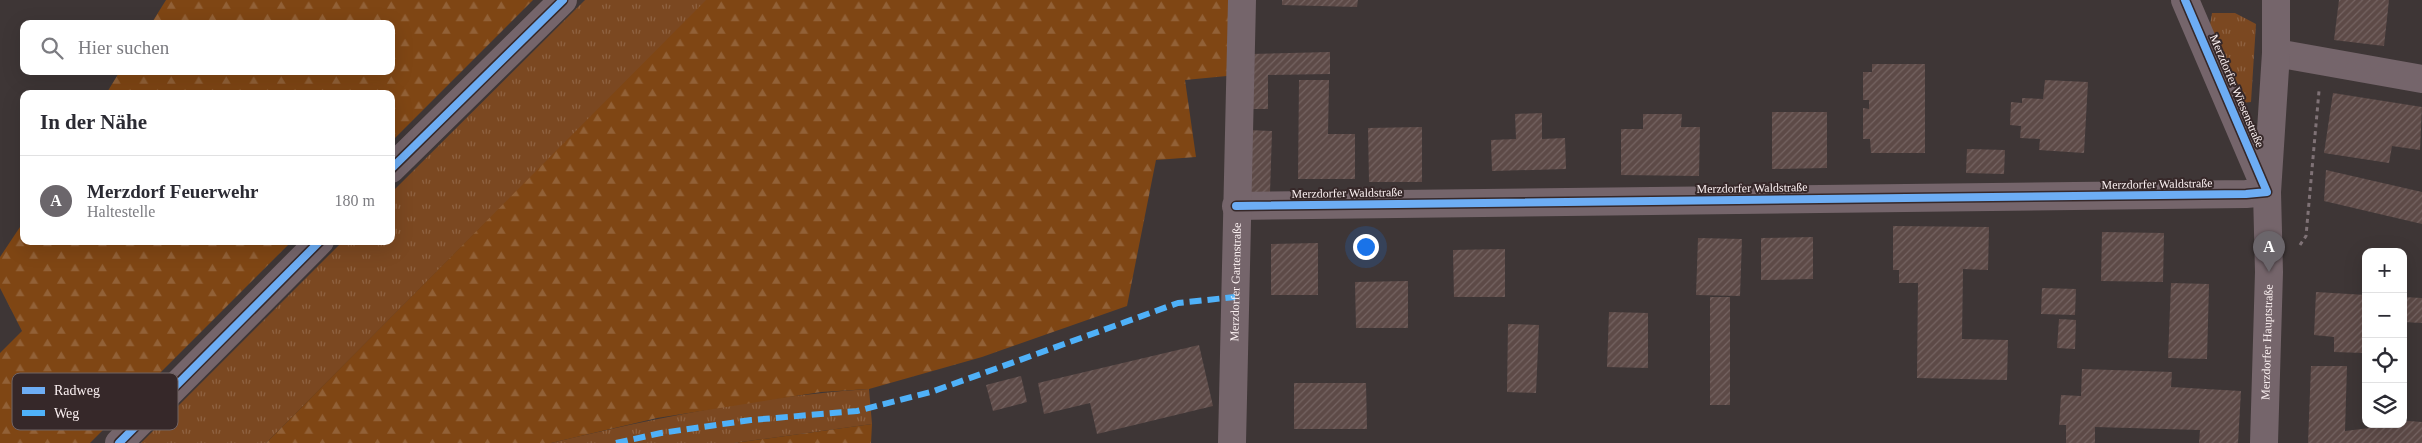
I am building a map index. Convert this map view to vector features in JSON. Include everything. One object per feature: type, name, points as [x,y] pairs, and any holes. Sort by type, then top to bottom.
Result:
[{"type":"street","points":[[395,166],[563,0]]},
{"type":"street","name":"Merzdorfer Gartenstraße","points":[[1232,443],[1242,0]]},
{"type":"street","name":"Merzdorfer Wiesenstraße","points":[[2185,0],[2267,192]]},
{"type":"street","name":"Merzdorfer Hauptstraße","points":[[2264,443],[2269,272],[2267,192],[2276,52],[2276,0]]},
{"type":"street","points":[[2276,52],[2422,79]]},
{"type":"street","name":"Merzdorfer Waldstraße","points":[[1236,206],[2246,194],[2267,192]]},
{"type":"street","points":[[178,384],[316,245]]},
{"type":"street","points":[[119,443],[132,430]]},
{"type":"path","points":[[2306,236],[2322,62]]},
{"type":"green space","points":[[166,0],[533,0],[395,138],[395,90],[108,90],[118,75],[395,75],[395,20],[154,20]]},
{"type":"green space","points":[[585,0],[707,0],[266,443],[141,443],[154,430],[178,430],[178,406],[339,245],[395,245],[395,189]]},
{"type":"green space","points":[[706,0],[1229,0],[1227,76],[1185,80],[1196,157],[1156,160],[1127,306],[982,357],[869,389],[821,392],[657,418],[551,443],[266,443]]},
{"type":"green space","points":[[2212,13],[2235,13],[2256,24],[2251,102],[2242,103],[2208,37]]},
{"type":"green space","points":[[20,227],[20,245],[288,245],[160,373],[12,373],[12,430],[103,430],[90,443],[0,443],[0,353],[22,331],[0,288],[0,257]]},
{"type":"green space","points":[[869,389],[872,424],[734,443],[551,443],[708,409],[788,397]]},
{"type":"green space","points":[[872,424],[871,443],[734,443]]},
{"type":"building","points":[[1282,0],[1358,0],[1357,7],[1282,5]]},
{"type":"building","points":[[2339,0],[2389,0],[2384,46],[2334,40]]},
{"type":"building","points":[[1330,52],[1330,74],[1268,75],[1268,109],[1248,109],[1249,54]]},
{"type":"building","points":[[1872,64],[1925,64],[1925,153],[1871,153],[1870,139],[1863,139],[1863,108],[1869,109],[1869,100],[1863,100],[1863,72],[1872,72]]},
{"type":"building","points":[[1299,80],[1329,80],[1328,134],[1355,134],[1355,179],[1298,179]]},
{"type":"building","points":[[2045,80],[2088,82],[2084,153],[2039,150],[2040,139],[2020,138],[2021,126],[2010,125],[2011,102],[2022,103],[2022,98],[2043,99]]},
{"type":"building","points":[[2333,93],[2422,107],[2420,150],[2392,146],[2389,163],[2324,153]]},
{"type":"building","points":[[1772,112],[1827,112],[1827,168],[1772,169]]},
{"type":"building","points":[[1542,113],[1542,139],[1565,138],[1566,169],[1492,171],[1491,140],[1516,139],[1515,114]]},
{"type":"building","points":[[1643,114],[1682,114],[1681,127],[1700,127],[1699,176],[1621,175],[1621,129],[1643,129]]},
{"type":"building","points":[[1422,127],[1422,182],[1369,182],[1368,128]]},
{"type":"building","points":[[1247,130],[1272,131],[1270,193],[1246,193]]},
{"type":"building","points":[[1967,149],[2005,150],[2004,174],[1966,173]]},
{"type":"building","points":[[2326,170],[2422,192],[2422,224],[2324,201]]},
{"type":"building","points":[[1893,226],[1989,227],[1988,270],[1963,269],[1962,339],[2008,340],[2007,380],[1917,378],[1918,283],[1899,283],[1899,270],[1893,270]]},
{"type":"building","points":[[2102,232],[2164,233],[2163,282],[2101,281]]},
{"type":"building","points":[[1813,237],[1813,279],[1761,280],[1761,238]]},
{"type":"building","points":[[1698,238],[1742,239],[1740,296],[1696,295]]},
{"type":"building","points":[[1318,243],[1318,295],[1271,295],[1271,244]]},
{"type":"building","points":[[1505,249],[1505,297],[1454,297],[1453,250]]},
{"type":"building","points":[[1408,281],[1408,328],[1356,328],[1355,282]]},
{"type":"building","points":[[2171,283],[2209,284],[2207,359],[2168,358]]},
{"type":"building","points":[[2042,288],[2076,289],[2075,315],[2041,314]]},
{"type":"building","points":[[2316,292],[2362,295],[2362,353],[2334,352],[2334,337],[2314,335]]},
{"type":"building","points":[[1710,297],[1730,297],[1730,405],[1710,405]]},
{"type":"building","points":[[2407,297],[2422,298],[2422,323],[2407,322]]},
{"type":"building","points":[[1609,312],[1648,313],[1648,368],[1607,367]]},
{"type":"building","points":[[2059,319],[2076,320],[2075,349],[2057,348]]},
{"type":"building","points":[[1508,324],[1539,325],[1536,393],[1507,392]]},
{"type":"building","points":[[1199,345],[1213,406],[1097,434],[1090,403],[1044,414],[1038,383]]},
{"type":"building","points":[[2311,366],[2347,366],[2345,431],[2370,428],[2407,428],[2407,421],[2422,422],[2422,443],[2308,443]]},
{"type":"building","points":[[2082,369],[2172,372],[2171,387],[2241,391],[2238,443],[2199,443],[2200,430],[2095,427],[2095,443],[2066,443],[2066,425],[2059,425],[2061,395],[2081,396]]},
{"type":"building","points":[[1021,376],[1027,402],[993,411],[986,385]]},
{"type":"building","points":[[1294,383],[1366,383],[1367,429],[1294,429]]},
{"type":"marked path","points":[[616,443],[661,433],[751,420],[857,411],[931,392],[1178,303],[1235,297]]},
{"type":"cycle path","points":[[395,165],[563,0]]},
{"type":"cycle path","points":[[1236,206],[2246,194],[2267,192],[2185,0]]},
{"type":"cycle path","points":[[178,384],[316,245]]},
{"type":"cycle path","points":[[119,443],[132,430]]},
{"type":"place","name":"Merzdorf Feuerwehr","points":[[2269,272]]}]
